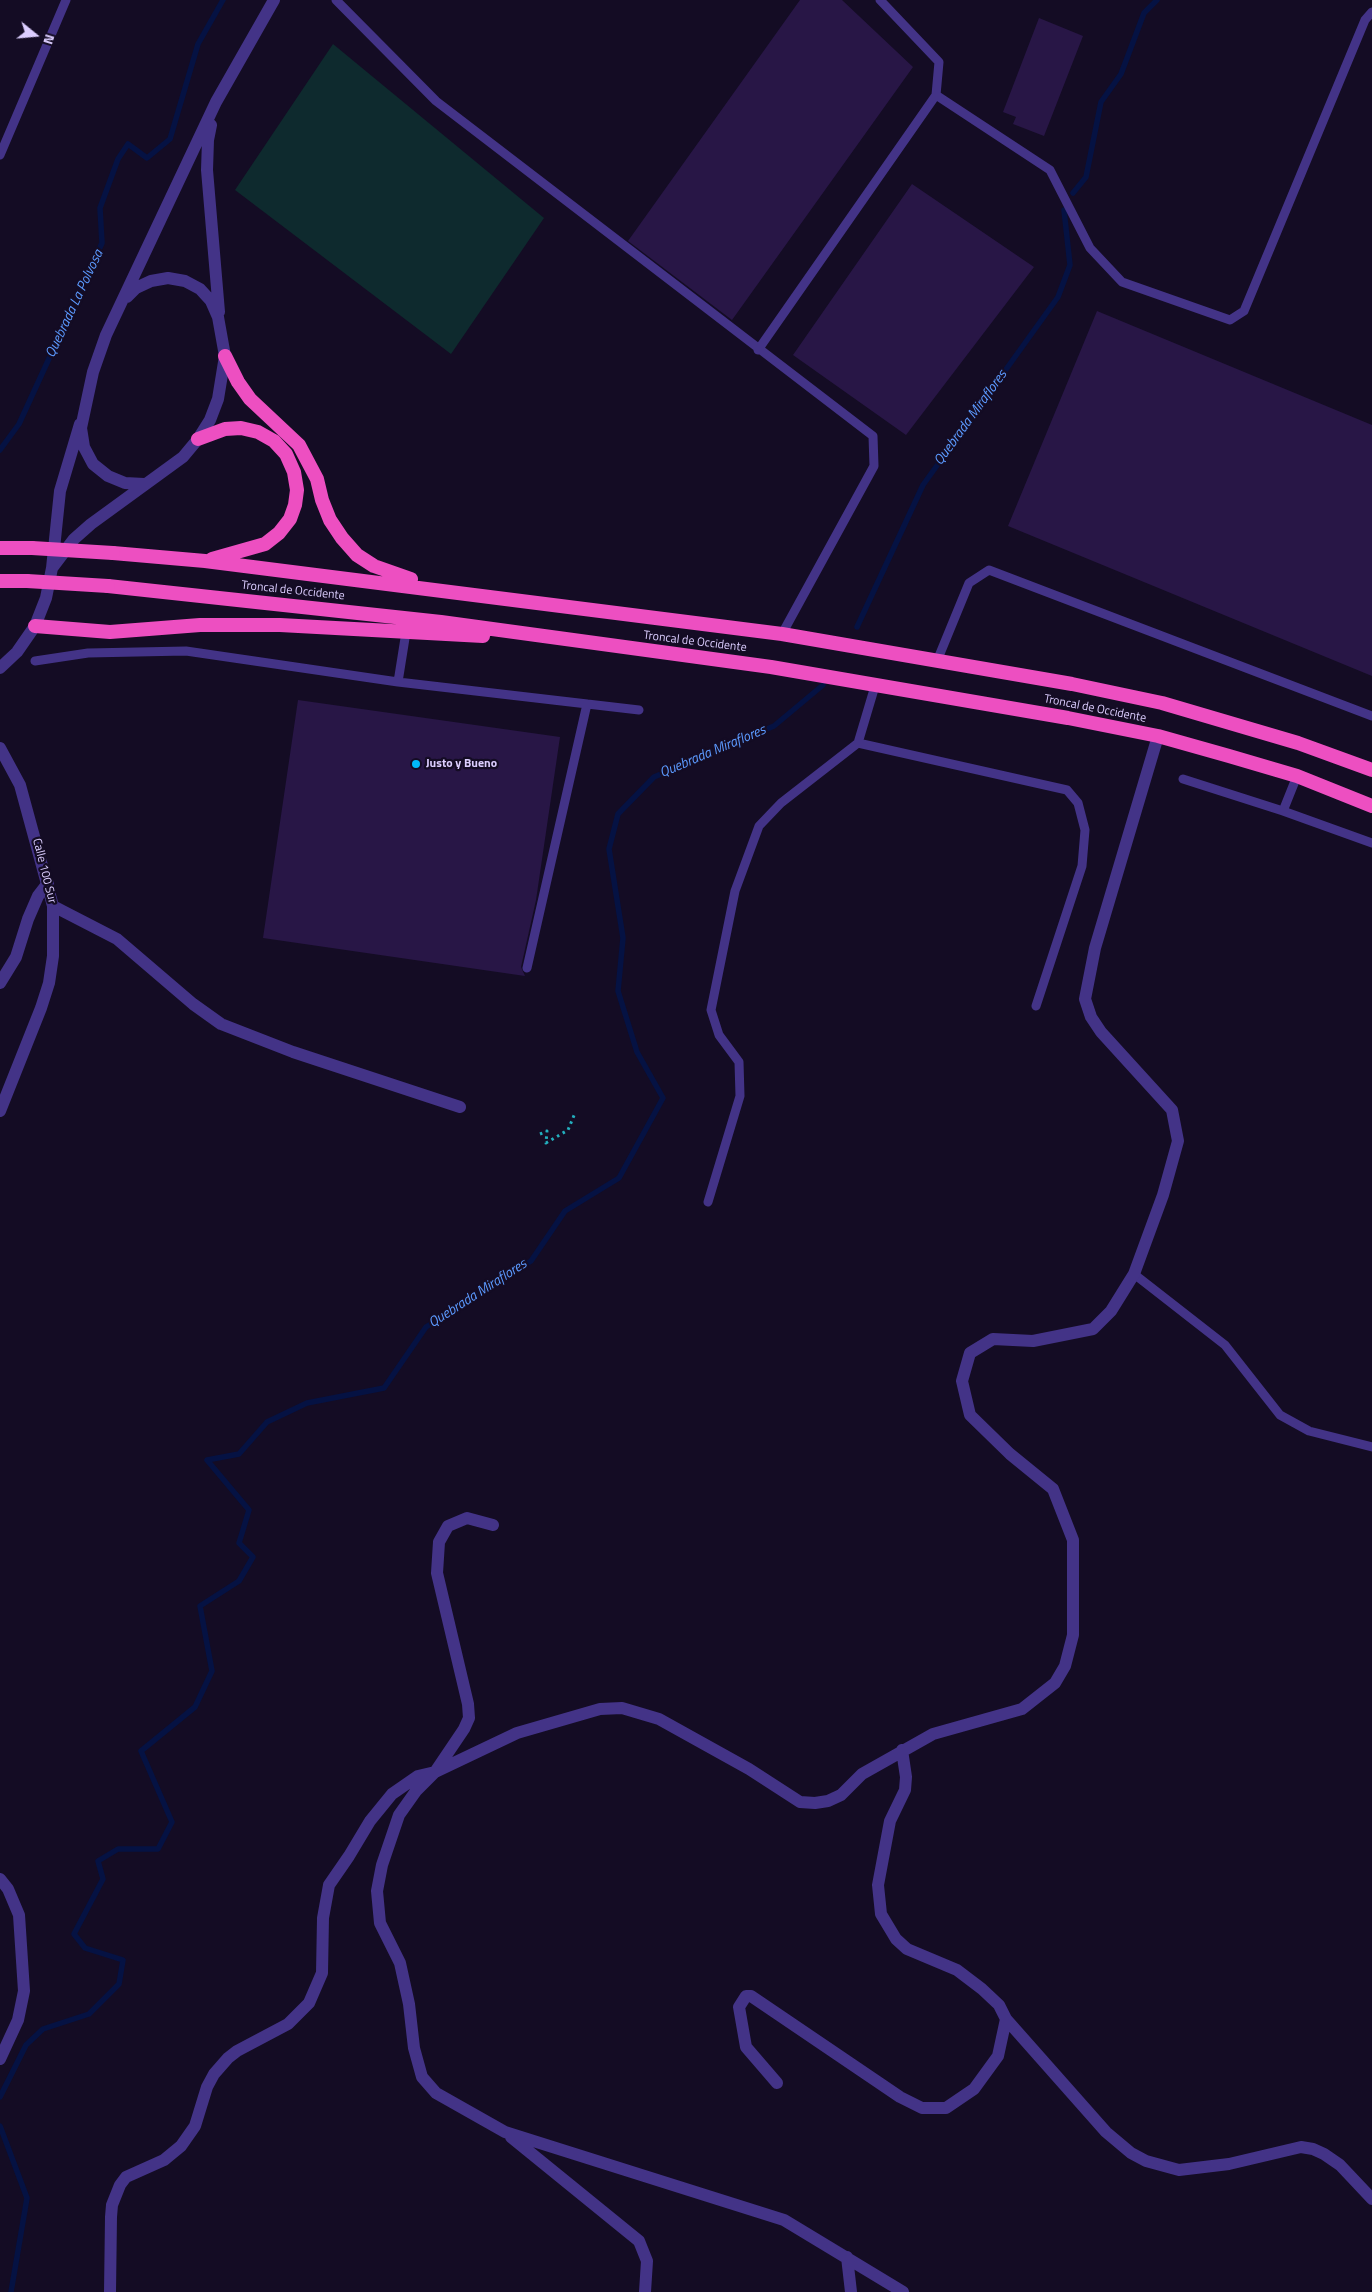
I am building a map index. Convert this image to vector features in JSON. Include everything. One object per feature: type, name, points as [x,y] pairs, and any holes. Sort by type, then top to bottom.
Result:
[{"type":"highway","points":[[225,356],[238,382],[250,399],[299,446],[317,479],[322,500],[330,520],[347,544],[374,566],[397,575],[451,590]]},
{"type":"highway","points":[[198,439],[225,429],[241,428],[258,432],[274,441],[286,454],[294,472],[297,490],[295,505],[290,519],[272,539],[265,544],[245,551],[204,561]]},
{"type":"highway","name":"Troncal de Occidente","points":[[0,548],[113,553],[204,561],[451,590],[782,634],[1072,684],[1162,703],[1289,740],[1372,770]]},
{"type":"highway","name":"Troncal de Occidente","points":[[0,581],[108,586],[441,622],[574,642],[771,667],[1158,736],[1297,776],[1372,806]]},
{"type":"highway","points":[[35,626],[110,632],[200,625],[280,625],[574,642]]},
{"type":"street","points":[[144,484],[125,483],[108,476],[93,464],[84,447],[81,428],[93,372],[106,335],[124,301],[216,102],[274,0]]},
{"type":"street","points":[[52,568],[74,539],[108,510],[177,462],[198,439],[210,420],[218,400],[225,356],[218,317],[207,170],[208,140],[216,102]]},
{"type":"street","points":[[124,301],[136,288],[151,281],[168,278],[176,279],[200,289],[211,301],[218,317]]},
{"type":"street","points":[[0,668],[17,652],[35,626],[46,598],[52,568],[60,492],[70,454],[85,410]]},
{"type":"street","points":[[110,2292],[112,2205],[120,2185],[126,2177],[164,2160],[181,2146],[197,2121],[207,2087],[214,2074],[228,2058],[288,2024],[309,2003],[322,1973],[323,1918],[329,1885],[370,1821],[392,1794],[418,1776],[435,1772],[517,1733],[600,1709],[622,1708],[658,1719],[749,1768],[800,1802],[815,1804],[841,1795],[862,1774],[933,1734],[1022,1709],[1055,1683],[1065,1666],[1073,1635],[1073,1540],[1054,1489],[1010,1454],[970,1415],[962,1380],[970,1353],[993,1339],[1033,1341],[1093,1329],[1110,1311],[1134,1274],[1163,1195],[1178,1140],[1172,1110],[1101,1032],[1092,1017],[1085,999],[1095,948],[1158,736]]},
{"type":"street","name":"Calle 100 Sur","points":[[0,748],[20,785],[53,906],[53,956],[49,983],[0,1111]]},
{"type":"street","points":[[0,984],[19,949],[35,903],[48,883]]},
{"type":"street","points":[[53,906],[117,939],[193,1004],[221,1024],[293,1052],[460,1107]]},
{"type":"street","points":[[493,1525],[467,1518],[448,1526],[439,1542],[438,1573],[468,1704],[469,1718],[435,1772],[416,1791],[400,1815],[382,1865],[377,1891],[380,1923],[400,1963],[410,2004],[414,2048],[422,2077],[436,2093],[505,2132],[639,2241],[647,2261],[645,2292]]},
{"type":"street","points":[[902,1750],[906,1777],[904,1790],[890,1821],[878,1885],[881,1914],[896,1939],[907,1949],[957,1970],[970,1979],[999,2005],[1006,2019],[1118,2143],[1146,2161],[1179,2170],[1229,2164],[1301,2147],[1313,2149],[1332,2159],[1372,2199]]},
{"type":"street","points":[[0,1879],[8,1889],[19,1915],[24,1991],[18,2020],[0,2059]]},
{"type":"street","points":[[777,2083],[746,2047],[739,2007],[746,1996],[751,1996],[900,2097],[922,2108],[946,2108],[974,2088],[998,2056],[1006,2019]]},
{"type":"street","points":[[505,2132],[784,2220],[903,2292]]},
{"type":"street","points":[[847,2257],[851,2292]]},
{"type":"lane","points":[[0,154],[66,0]]},
{"type":"lane","points":[[336,0],[436,101],[872,436],[874,466],[782,634]]},
{"type":"lane","points":[[758,350],[936,95],[939,62],[880,0]]},
{"type":"lane","points":[[936,95],[1050,170],[1090,248],[1122,282],[1230,320],[1244,311],[1361,29],[1372,12]]},
{"type":"lane","points":[[937,661],[969,583],[989,570],[1372,716]]},
{"type":"lane","points":[[398,682],[406,632]]},
{"type":"lane","points":[[36,661],[88,653],[186,651],[398,682],[639,710]]},
{"type":"lane","points":[[708,1202],[740,1096],[739,1062],[719,1035],[711,1010],[735,890],[759,826],[781,803],[858,743],[875,686]]},
{"type":"lane","points":[[527,968],[587,704]]},
{"type":"lane","points":[[858,743],[1067,790],[1078,802],[1085,830],[1082,866],[1036,1006]]},
{"type":"lane","points":[[1283,811],[1297,776]]},
{"type":"lane","points":[[1183,779],[1283,811],[1372,843]]},
{"type":"lane","points":[[1134,1274],[1225,1344],[1280,1415],[1309,1431],[1372,1447]]},
{"type":"path","points":[[540,1134],[546,1131],[546,1144],[568,1130],[575,1113]]},
{"type":"green space","points":[[333,44],[544,218],[451,354],[235,190]]},
{"type":"building","points":[[800,0],[842,0],[913,67],[732,320],[628,241]]},
{"type":"building","points":[[1039,18],[1083,36],[1044,136],[1013,124],[1016,117],[1003,112]]},
{"type":"building","points":[[912,184],[1034,267],[906,435],[793,355]]},
{"type":"building","points":[[1097,311],[1372,425],[1372,676],[1008,526]]},
{"type":"building","points":[[298,700],[560,737],[536,900],[521,967],[525,976],[263,938]]},
{"type":"waterway","name":"Quebrada La Polvosa","points":[[0,450],[19,424],[102,243],[100,208],[118,159],[128,144],[147,158],[170,139],[198,44],[223,0]]},
{"type":"waterway","name":"Quebrada Miraflores","points":[[1073,193],[1086,177],[1101,102],[1121,74],[1144,13],[1157,0]]},
{"type":"waterway","name":"Quebrada Miraflores","points":[[857,627],[923,485],[1058,297],[1070,265],[1064,210]]},
{"type":"waterway","name":"Quebrada Miraflores","points":[[0,2097],[26,2045],[43,2029],[89,2014],[119,1984],[123,1960],[85,1948],[74,1934],[103,1879],[98,1861],[118,1849],[158,1849],[172,1822],[141,1751],[195,1707],[212,1671],[200,1606],[239,1581],[253,1557],[239,1543],[249,1510],[207,1460],[239,1454],[267,1422],[307,1403],[384,1388],[426,1327],[531,1261],[565,1211],[619,1178],[663,1098],[637,1052],[618,991],[623,938],[609,849],[618,814],[654,777],[774,726],[823,685]]},
{"type":"waterway","name":"Quebrada Miraflores","points":[[0,2126],[27,2198],[11,2292]]},
{"type":"place","name":"Justo y Bueno","points":[[416,764]]}]
